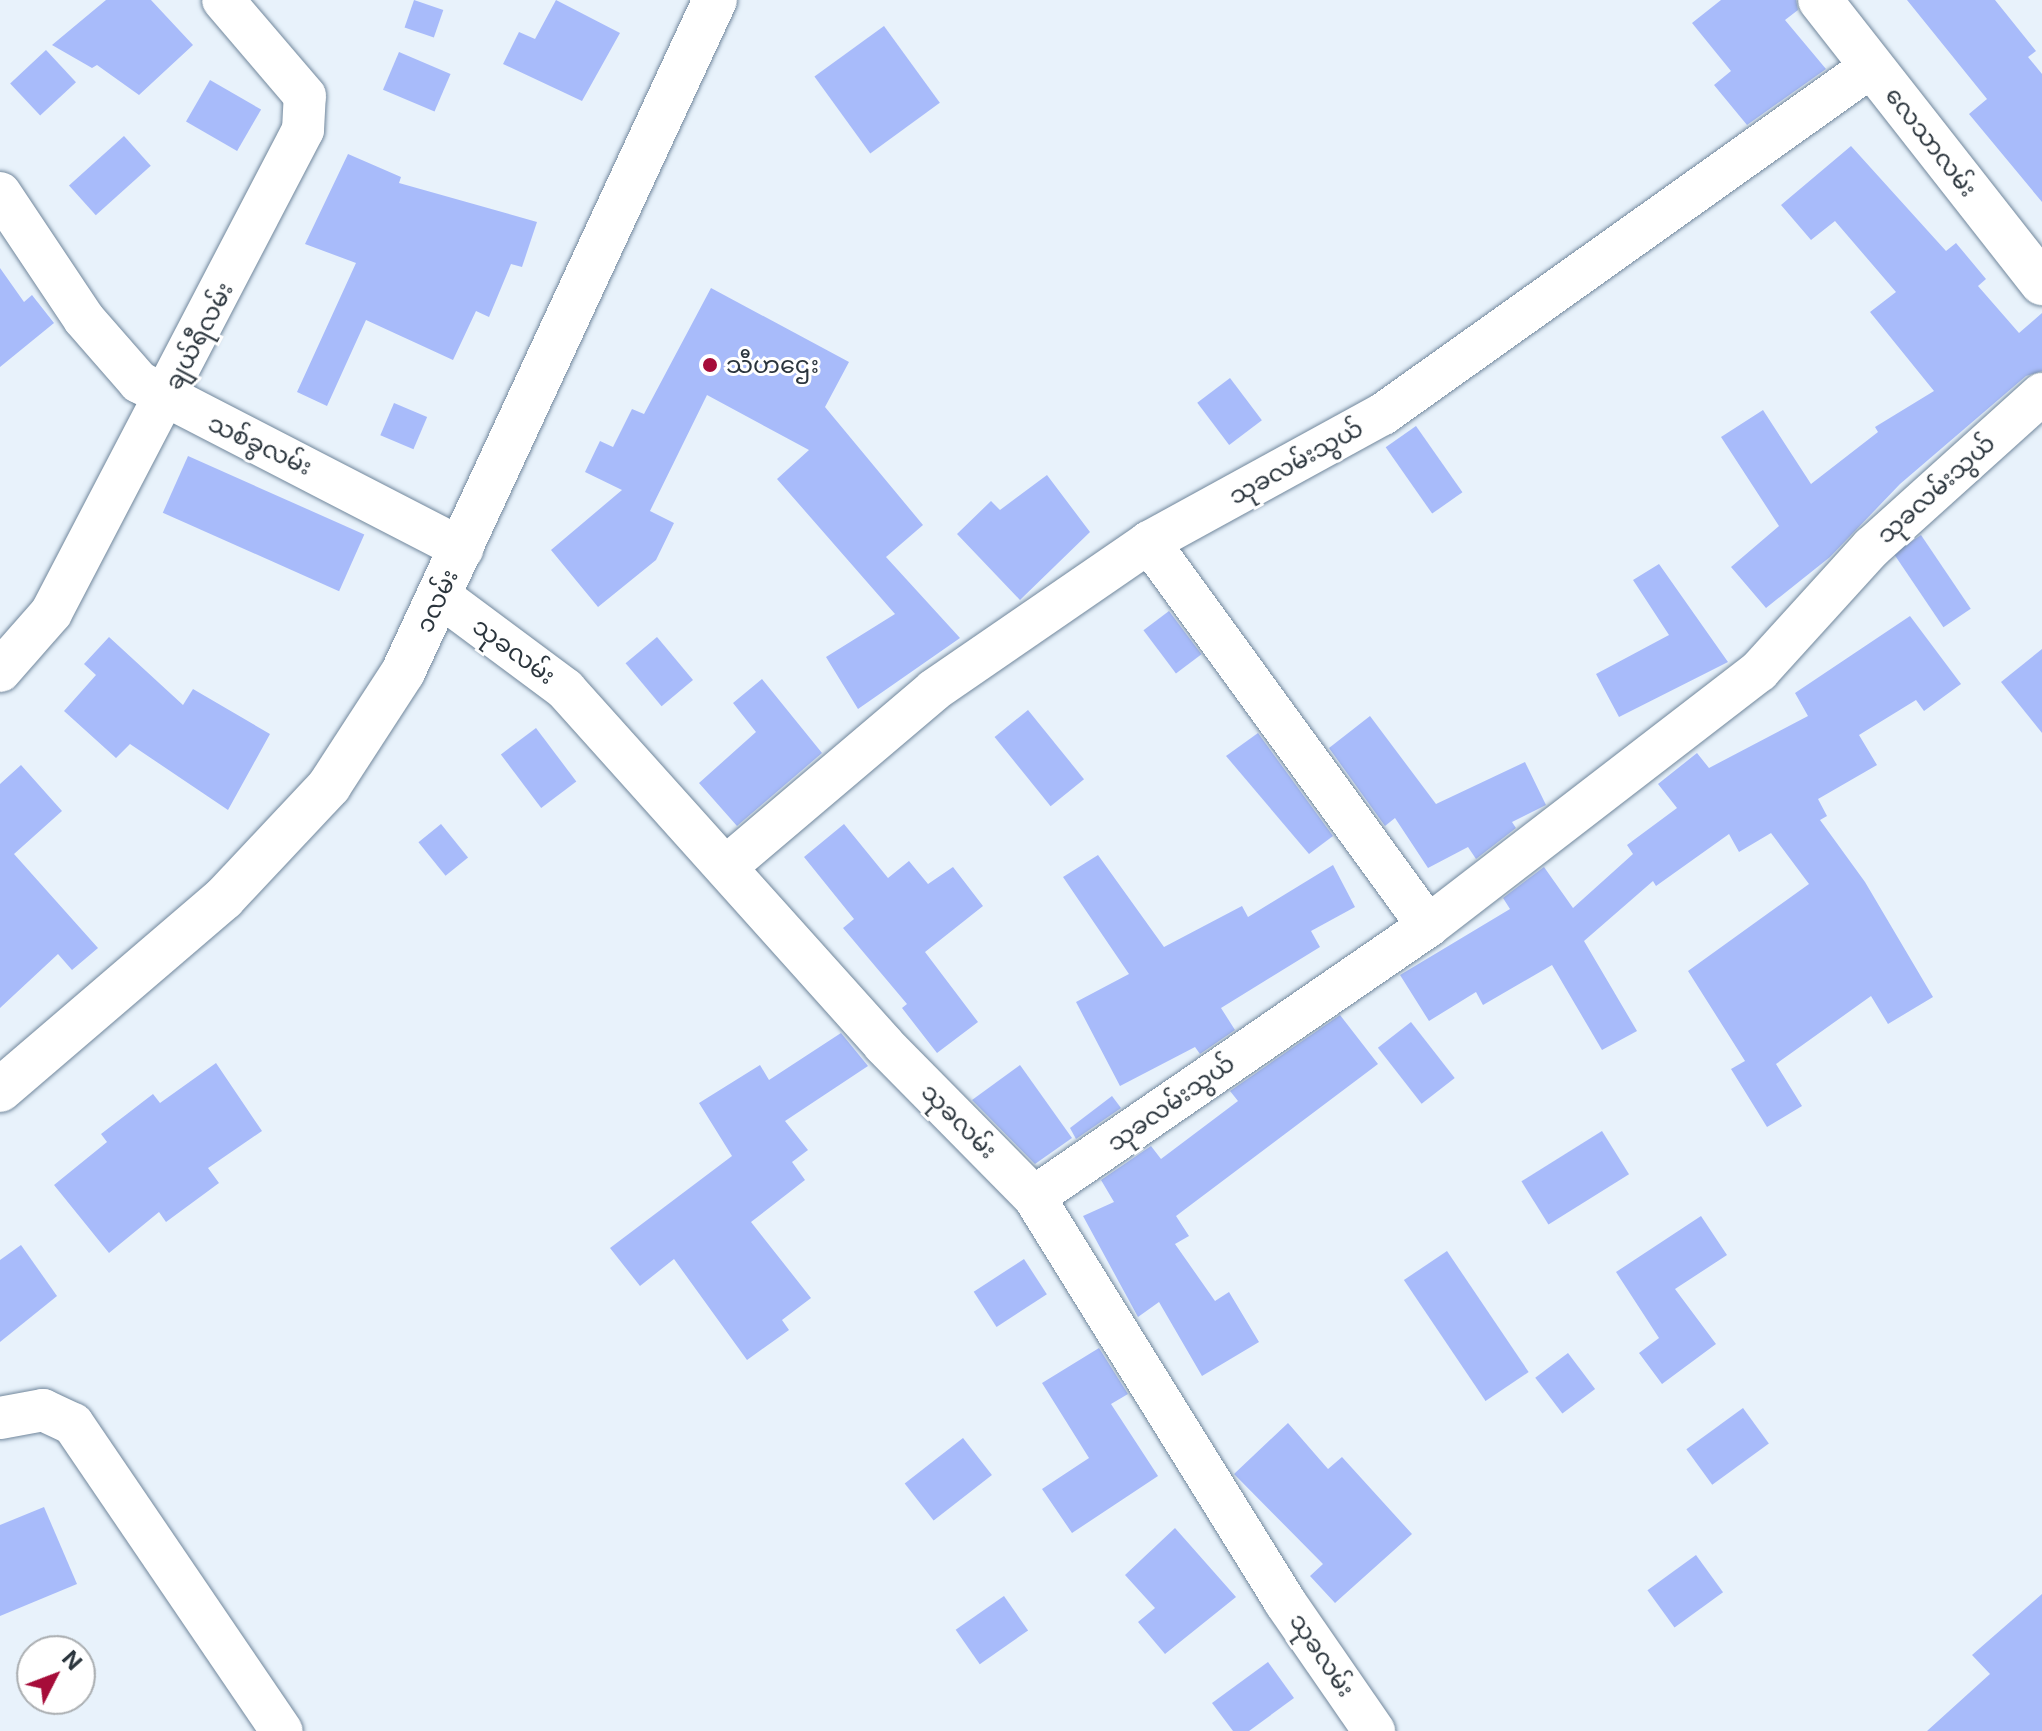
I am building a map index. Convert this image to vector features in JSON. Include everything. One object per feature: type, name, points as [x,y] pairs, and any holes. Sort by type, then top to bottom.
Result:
[{"type":"street","name":"ချယ်ရီလမ်း","points":[[0,670],[51,613],[165,400],[303,130],[305,96],[223,0]]},
{"type":"street","name":"၁လမ်း","points":[[0,1090],[224,898],[329,786],[403,672],[715,0]]},
{"type":"street","name":"လေသာလမ်း","points":[[1820,0],[2042,283]]},
{"type":"street","name":"သုခလမ်းသွယ်","points":[[728,865],[934,690],[1149,542],[1383,414],[1872,66]]},
{"type":"street","name":"သစ်ခွလမ်း","points":[[0,193],[84,319],[139,382],[165,400],[462,549]]},
{"type":"street","name":"သုခလမ်းသွယ်","points":[[1034,1197],[1428,926],[1759,671],[1872,547],[2042,394]]},
{"type":"street","points":[[1149,542],[1428,926]]},
{"type":"street","name":"သုခလမ်း","points":[[440,596],[565,689],[728,865],[884,1045],[1034,1197],[1285,1602],[1374,1731]]},
{"type":"street","points":[[0,1418],[43,1410],[73,1424],[282,1731]]},
{"type":"building","points":[[106,0],[151,0],[193,45],[139,95],[97,65],[92,68],[52,45]]},
{"type":"building","points":[[414,0],[443,10],[434,38],[405,27]]},
{"type":"building","points":[[556,0],[620,33],[582,101],[503,64],[519,32],[535,39]]},
{"type":"building","points":[[1721,0],[1796,0],[1798,10],[1785,20],[1826,69],[1747,125],[1714,85],[1731,71],[1692,23]]},
{"type":"building","points":[[1907,0],[1995,0],[2036,51],[2028,57],[2042,74],[2042,202],[1969,114],[1987,99]]},
{"type":"building","points":[[884,26],[940,103],[870,153],[814,77]]},
{"type":"building","points":[[46,50],[76,82],[40,116],[10,83]]},
{"type":"building","points":[[399,52],[451,74],[435,112],[383,90]]},
{"type":"building","points":[[210,80],[261,109],[237,151],[186,122]]},
{"type":"building","points":[[124,136],[151,166],[96,215],[69,186]]},
{"type":"building","points":[[1851,146],[1946,251],[1956,243],[1986,279],[1978,286],[2019,333],[2042,313],[2042,371],[2026,376],[1900,484],[1830,557],[1766,608],[1731,567],[1779,526],[1721,437],[1763,410],[1811,484],[1878,432],[1875,427],[1934,391],[1870,312],[1896,292],[1835,221],[1811,240],[1781,205]]},
{"type":"building","points":[[348,154],[401,177],[399,183],[537,222],[522,267],[511,264],[489,317],[476,311],[453,360],[366,320],[327,406],[297,392],[356,263],[305,244]]},
{"type":"building","points":[[0,268],[24,302],[32,295],[54,323],[0,367]]},
{"type":"building","points":[[711,288],[849,362],[825,407],[923,525],[886,557],[960,638],[858,709],[826,657],[895,614],[777,479],[809,450],[707,395],[650,511],[674,523],[656,560],[598,607],[551,550],[622,490],[585,472],[600,441],[613,447],[632,409],[644,414]]},
{"type":"building","points":[[1230,378],[1262,420],[1229,445],[1197,403]]},
{"type":"building","points":[[394,403],[427,417],[413,449],[380,435]]},
{"type":"building","points":[[1416,426],[1462,492],[1432,514],[1386,447]]},
{"type":"building","points":[[188,456],[364,535],[339,591],[163,513]]},
{"type":"building","points":[[1047,475],[1090,532],[1020,600],[957,534],[991,501],[1000,510]]},
{"type":"building","points":[[1921,535],[1971,609],[1943,627],[1894,553]]},
{"type":"building","points":[[1659,564],[1728,662],[1619,717],[1596,674],[1669,635],[1633,580]]},
{"type":"building","points":[[1169,611],[1201,654],[1176,673],[1143,630]]},
{"type":"building","points":[[1910,616],[1961,684],[1924,711],[1916,700],[1859,735],[1877,765],[1818,799],[1827,816],[1820,820],[1865,882],[1933,997],[1888,1024],[1871,996],[1776,1064],[1802,1106],[1767,1127],[1731,1069],[1745,1061],[1688,971],[1809,884],[1771,833],[1739,852],[1729,834],[1656,886],[1653,881],[1584,941],[1637,1031],[1602,1050],[1552,965],[1483,1005],[1476,992],[1429,1021],[1400,975],[1510,909],[1503,898],[1544,867],[1573,908],[1633,854],[1627,845],[1677,808],[1658,784],[1697,753],[1709,768],[1808,716],[1795,693]]},
{"type":"building","points":[[109,637],[183,705],[193,689],[270,734],[228,810],[130,744],[116,758],[64,711],[96,675],[84,664]]},
{"type":"building","points":[[657,637],[693,680],[662,706],[626,663]]},
{"type":"building","points":[[2042,649],[2042,733],[2001,682]]},
{"type":"building","points":[[762,679],[822,753],[737,826],[699,783],[756,732],[733,703]]},
{"type":"building","points":[[1028,710],[1084,779],[1051,806],[995,737]]},
{"type":"building","points":[[1370,716],[1436,804],[1525,762],[1546,805],[1512,822],[1516,828],[1476,859],[1468,847],[1428,868],[1395,818],[1385,826],[1329,748]]},
{"type":"building","points":[[536,728],[576,782],[541,808],[501,754]]},
{"type":"building","points":[[1258,733],[1333,836],[1309,854],[1226,756]]},
{"type":"building","points":[[21,765],[62,811],[14,854],[98,948],[72,970],[58,954],[0,1008],[0,784]]},
{"type":"building","points":[[441,824],[468,857],[446,876],[418,842]]},
{"type":"building","points":[[844,824],[888,878],[909,861],[928,884],[953,867],[983,906],[925,952],[978,1022],[937,1053],[902,1008],[907,1004],[843,928],[854,919],[804,857]]},
{"type":"building","points":[[1098,855],[1164,947],[1242,906],[1248,917],[1333,865],[1355,907],[1311,931],[1320,947],[1221,1008],[1235,1030],[1200,1054],[1195,1047],[1120,1086],[1076,1002],[1129,974],[1063,877]]},
{"type":"building","points":[[1340,1015],[1378,1064],[1176,1216],[1189,1236],[1175,1244],[1215,1301],[1229,1292],[1259,1342],[1202,1376],[1159,1302],[1138,1317],[1083,1216],[1114,1202],[1101,1180],[1151,1146],[1161,1159],[1238,1101],[1230,1091]]},
{"type":"building","points":[[1411,1022],[1455,1078],[1422,1104],[1378,1048]]},
{"type":"building","points":[[841,1033],[868,1066],[785,1121],[808,1150],[792,1162],[805,1180],[751,1222],[811,1298],[782,1320],[789,1330],[747,1360],[674,1259],[640,1286],[610,1248],[732,1156],[699,1103],[760,1065],[769,1080]]},
{"type":"building","points":[[216,1063],[262,1131],[208,1168],[219,1183],[166,1222],[159,1212],[109,1253],[54,1185],[107,1142],[101,1134],[153,1094],[160,1103]]},
{"type":"building","points":[[1020,1065],[1072,1138],[1035,1164],[972,1100]]},
{"type":"building","points":[[1112,1096],[1121,1108],[1076,1139],[1070,1128]]},
{"type":"building","points":[[1602,1131],[1629,1174],[1548,1225],[1521,1181]]},
{"type":"building","points":[[1701,1216],[1727,1255],[1675,1289],[1716,1344],[1662,1384],[1639,1353],[1659,1338],[1616,1272]]},
{"type":"building","points":[[21,1245],[57,1296],[0,1342],[0,1260]]},
{"type":"building","points":[[1447,1251],[1529,1372],[1486,1401],[1404,1280]]},
{"type":"building","points":[[1024,1259],[1047,1294],[997,1327],[974,1292]]},
{"type":"building","points":[[1099,1348],[1128,1394],[1111,1404],[1158,1476],[1072,1533],[1042,1489],[1089,1458],[1042,1383]]},
{"type":"building","points":[[1568,1353],[1595,1389],[1562,1414],[1535,1378]]},
{"type":"building","points":[[1743,1408],[1769,1444],[1712,1485],[1686,1449]]},
{"type":"building","points":[[1288,1423],[1328,1469],[1342,1457],[1412,1534],[1335,1603],[1310,1576],[1323,1564],[1234,1474]]},
{"type":"building","points":[[963,1438],[992,1475],[934,1521],[905,1484]]},
{"type":"building","points":[[44,1507],[77,1584],[0,1616],[0,1525]]},
{"type":"building","points":[[1175,1528],[1236,1597],[1165,1654],[1138,1622],[1155,1608],[1125,1575]]},
{"type":"building","points":[[1696,1555],[1723,1592],[1674,1627],[1647,1590]]},
{"type":"building","points":[[2042,1594],[2042,1731],[1927,1731],[1990,1674],[1972,1655]]},
{"type":"building","points":[[1004,1596],[1028,1630],[980,1664],[956,1630]]},
{"type":"building","points":[[1268,1662],[1294,1698],[1249,1731],[1233,1731],[1212,1703]]},
{"type":"place","name":"သီဟဌေး","points":[[710,365]]}]
